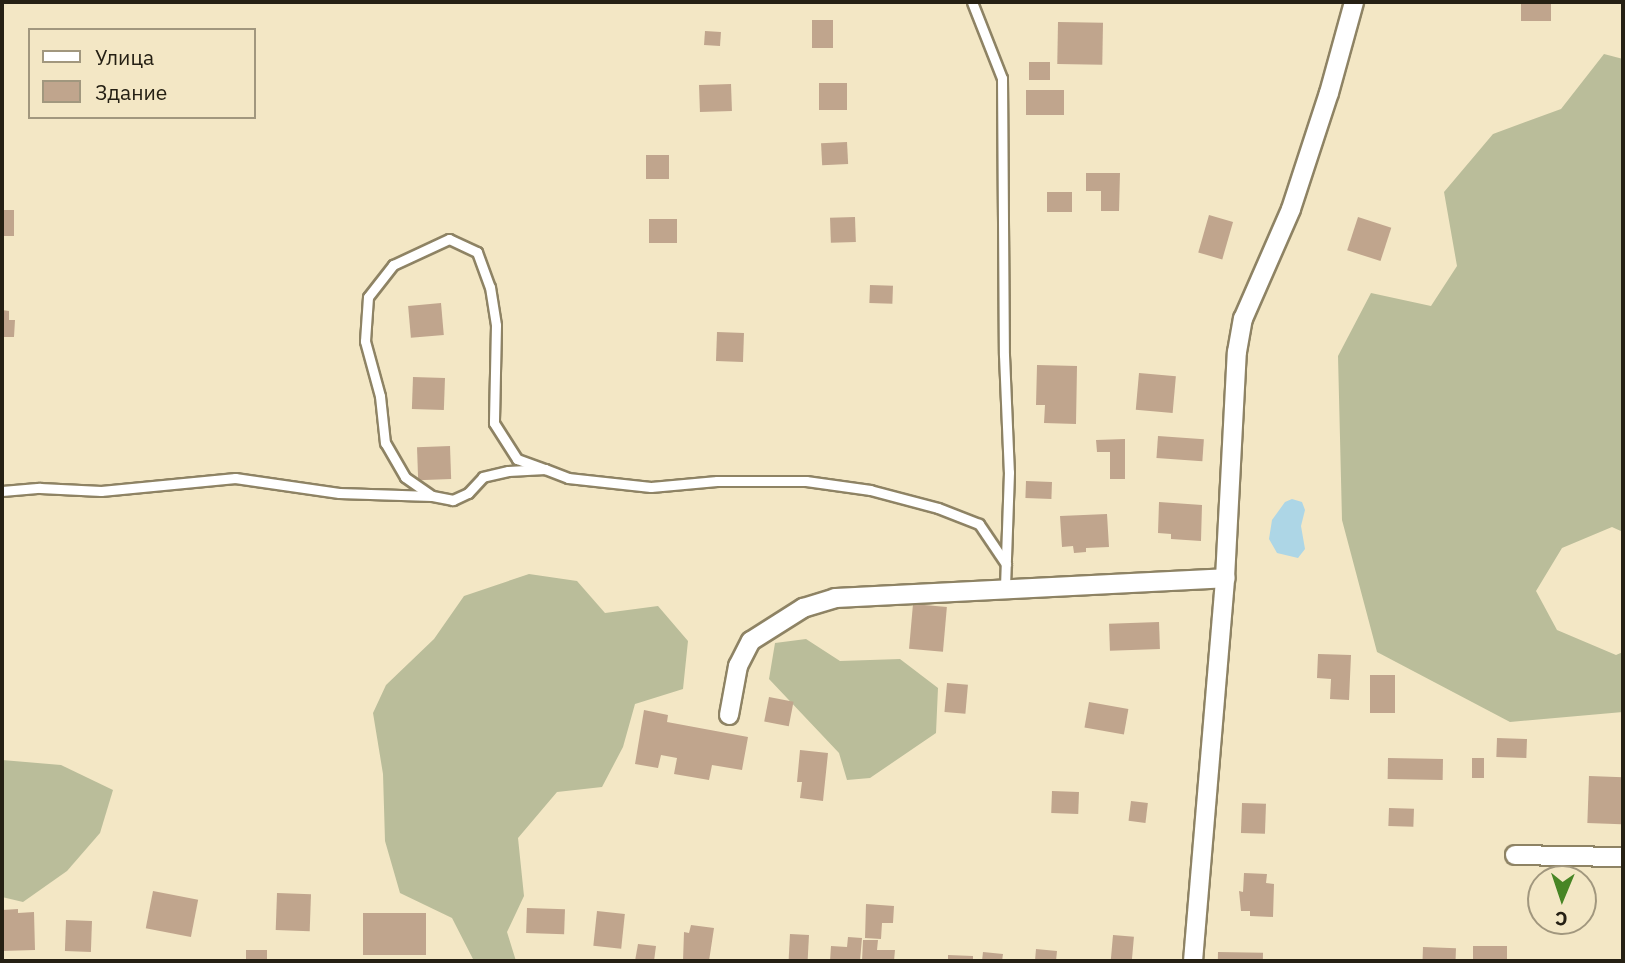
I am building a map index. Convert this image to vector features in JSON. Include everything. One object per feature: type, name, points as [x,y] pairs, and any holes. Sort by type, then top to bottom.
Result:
[{"type":"street","points":[[1193,961],[1225,578],[1237,352],[1243,319],[1290,209],[1329,93],[1354,2]]},
{"type":"street","points":[[729,715],[738,666],[751,641],[803,608],[835,598],[1225,578]]},
{"type":"street","points":[[1515,855],[1623,857]]},
{"type":"lane","points":[[972,2],[1002,78],[1004,355],[1009,472],[1005,589]]},
{"type":"lane","points":[[432,496],[405,477],[385,443],[380,396],[365,341],[369,297],[393,265],[449,239],[477,252],[490,287],[496,325],[494,423],[517,459],[568,478],[651,487],[718,481],[806,481],[870,490],[938,508],[979,524],[1006,564]]},
{"type":"lane","points":[[2,491],[40,488],[101,491],[235,478],[339,493],[432,496],[453,500],[468,493],[482,477],[508,471],[545,469]]},
{"type":"green space","points":[[1604,54],[1623,59],[1623,532],[1612,527],[1562,548],[1536,591],[1557,630],[1616,655],[1623,652],[1623,712],[1510,722],[1377,652],[1342,520],[1338,356],[1371,293],[1431,306],[1457,266],[1444,192],[1493,134],[1561,109]]},
{"type":"green space","points":[[529,574],[577,581],[605,613],[658,606],[688,641],[683,689],[635,704],[623,747],[602,787],[557,792],[518,838],[524,896],[507,932],[516,961],[474,961],[452,918],[400,893],[385,841],[383,774],[373,713],[386,685],[434,639],[464,596]]},
{"type":"green space","points":[[806,639],[840,661],[900,659],[938,688],[936,733],[870,778],[847,780],[839,753],[769,679],[775,643]]},
{"type":"green space","points":[[2,760],[61,765],[113,790],[100,833],[67,871],[23,902],[2,897]]},
{"type":"water","points":[[1292,499],[1302,502],[1305,510],[1301,526],[1305,549],[1298,558],[1277,553],[1269,539],[1272,520],[1285,502]]},
{"type":"building","points":[[1521,2],[1551,2],[1551,21],[1521,21]]},
{"type":"building","points":[[812,20],[833,20],[833,48],[812,48]]},
{"type":"building","points":[[1058,22],[1103,23],[1102,65],[1057,64]]},
{"type":"building","points":[[705,31],[721,32],[720,46],[704,45]]},
{"type":"building","points":[[1029,62],[1050,62],[1050,80],[1029,80]]},
{"type":"building","points":[[819,83],[847,83],[847,110],[819,110]]},
{"type":"building","points":[[731,84],[732,111],[700,112],[699,85]]},
{"type":"building","points":[[1026,90],[1064,90],[1064,115],[1026,115]]},
{"type":"building","points":[[847,142],[848,164],[822,165],[821,143]]},
{"type":"building","points":[[646,155],[669,155],[669,179],[646,179]]},
{"type":"building","points":[[1086,173],[1120,173],[1119,211],[1101,211],[1101,191],[1086,191]]},
{"type":"building","points":[[1047,192],[1072,192],[1072,212],[1047,212]]},
{"type":"building","points":[[2,210],[14,210],[14,236],[2,236]]},
{"type":"building","points":[[1209,215],[1233,222],[1222,259],[1198,252]]},
{"type":"building","points":[[855,217],[856,242],[831,243],[830,218]]},
{"type":"building","points":[[1358,217],[1391,228],[1380,261],[1347,250]]},
{"type":"building","points":[[649,219],[677,219],[677,243],[649,243]]},
{"type":"building","points":[[870,285],[893,286],[892,304],[869,303]]},
{"type":"building","points":[[441,303],[444,335],[411,338],[408,306]]},
{"type":"building","points":[[2,310],[9,311],[9,320],[15,320],[14,337],[2,337]]},
{"type":"building","points":[[717,332],[744,333],[743,362],[716,361]]},
{"type":"building","points":[[1037,365],[1077,366],[1076,424],[1044,423],[1045,405],[1036,405]]},
{"type":"building","points":[[1139,373],[1176,376],[1173,413],[1136,410]]},
{"type":"building","points":[[413,377],[445,378],[444,410],[412,409]]},
{"type":"building","points":[[1158,436],[1204,439],[1202,461],[1156,458]]},
{"type":"building","points":[[1125,439],[1125,479],[1110,479],[1110,452],[1097,452],[1096,440]]},
{"type":"building","points":[[450,446],[451,479],[418,480],[417,447]]},
{"type":"building","points":[[1026,481],[1052,482],[1051,499],[1025,498]]},
{"type":"building","points":[[1159,502],[1202,505],[1201,541],[1171,539],[1171,534],[1158,533]]},
{"type":"building","points":[[1107,514],[1109,547],[1086,548],[1086,552],[1074,553],[1073,546],[1062,547],[1060,516]]},
{"type":"building","points":[[913,604],[947,607],[943,652],[909,649]]},
{"type":"building","points":[[1159,622],[1160,649],[1110,651],[1109,624]]},
{"type":"building","points":[[1318,654],[1351,655],[1349,700],[1330,699],[1331,679],[1317,678]]},
{"type":"building","points":[[1370,675],[1395,675],[1395,713],[1370,713]]},
{"type":"building","points":[[947,683],[968,685],[965,714],[944,712]]},
{"type":"building","points":[[769,697],[794,702],[789,726],[764,722]]},
{"type":"building","points":[[1089,702],[1128,709],[1124,735],[1084,728]]},
{"type":"building","points":[[644,710],[668,715],[667,722],[748,737],[742,770],[712,765],[709,780],[674,774],[677,758],[661,755],[658,768],[635,764]]},
{"type":"building","points":[[1497,738],[1527,739],[1526,758],[1496,757]]},
{"type":"building","points":[[800,750],[828,753],[823,801],[800,798],[802,782],[797,782]]},
{"type":"building","points":[[1388,758],[1443,759],[1443,780],[1388,779]]},
{"type":"building","points":[[1472,758],[1484,758],[1484,778],[1472,778]]},
{"type":"building","points":[[1589,776],[1623,777],[1621,824],[1587,823]]},
{"type":"building","points":[[1052,791],[1079,792],[1078,814],[1051,813]]},
{"type":"building","points":[[1131,801],[1148,803],[1145,823],[1129,821]]},
{"type":"building","points":[[1242,803],[1266,804],[1265,834],[1241,833]]},
{"type":"building","points":[[1389,808],[1414,809],[1413,827],[1388,826]]},
{"type":"building","points":[[1244,873],[1267,874],[1266,883],[1274,884],[1273,917],[1250,916],[1250,911],[1241,911],[1239,891],[1243,892]]},
{"type":"building","points":[[153,891],[198,900],[191,937],[146,928]]},
{"type":"building","points":[[277,893],[311,894],[310,931],[276,930]]},
{"type":"building","points":[[866,904],[894,906],[893,923],[882,923],[881,939],[865,938]]},
{"type":"building","points":[[527,908],[565,909],[564,934],[526,933]]},
{"type":"building","points":[[18,909],[18,913],[34,912],[35,950],[2,951],[2,910]]},
{"type":"building","points":[[597,911],[625,914],[621,949],[593,946]]},
{"type":"building","points":[[363,913],[426,913],[426,955],[363,955]]},
{"type":"building","points":[[66,920],[92,921],[91,952],[65,951]]},
{"type":"building","points":[[691,925],[714,928],[709,961],[683,961],[684,932],[689,933]]},
{"type":"building","points":[[790,934],[809,935],[808,961],[789,961]]},
{"type":"building","points":[[1113,935],[1134,937],[1132,961],[1111,961]]},
{"type":"building","points":[[848,937],[862,938],[860,961],[830,961],[831,946],[847,947]]},
{"type":"building","points":[[863,940],[878,940],[877,950],[895,950],[894,961],[862,961]]},
{"type":"building","points":[[638,944],[656,946],[654,961],[635,961]]},
{"type":"building","points":[[1473,946],[1507,946],[1507,961],[1473,961]]},
{"type":"building","points":[[1423,947],[1456,948],[1456,961],[1423,961]]},
{"type":"building","points":[[1036,949],[1057,951],[1056,961],[1035,961]]},
{"type":"building","points":[[246,950],[267,950],[267,961],[246,961]]},
{"type":"building","points":[[983,952],[1003,954],[1002,961],[982,961]]},
{"type":"building","points":[[1218,952],[1263,953],[1263,961],[1218,961]]},
{"type":"building","points":[[948,955],[973,956],[973,961],[948,961]]}]
